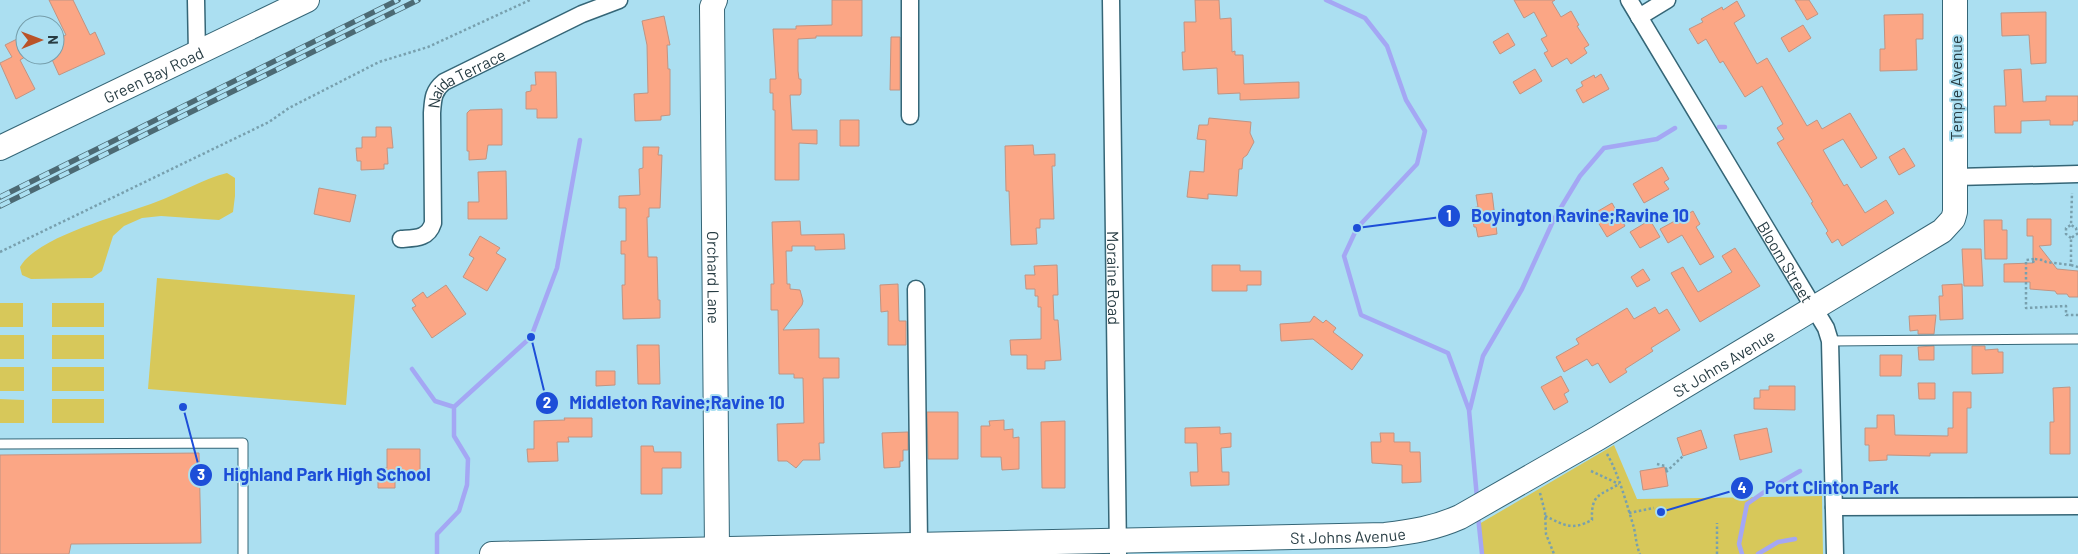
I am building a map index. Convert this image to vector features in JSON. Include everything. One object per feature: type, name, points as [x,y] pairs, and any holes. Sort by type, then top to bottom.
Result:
[{"type":"street","points":[[196,0],[197,54]]},
{"type":"street","name":"Green Bay Road","points":[[0,148],[307,0]]},
{"type":"street","name":"Naida Terrace","points":[[401,239],[419,238],[428,234],[433,223],[432,114],[433,96],[436,89],[444,82],[564,23],[619,0]]},
{"type":"street","name":"Orchard Lane","points":[[715,0],[712,7],[717,551]]},
{"type":"street","points":[[910,0],[910,116]]},
{"type":"street","name":"Moraine Road","points":[[1111,0],[1117,547]]},
{"type":"street","name":"Bloom Street","points":[[1629,0],[1826,328],[1830,341],[1835,554]]},
{"type":"street","points":[[1639,17],[1667,0]]},
{"type":"street","name":"Temple Avenue","points":[[1955,0],[1956,177]]},
{"type":"street","points":[[1956,177],[2078,174]]},
{"type":"street","name":"St Johns Avenue","points":[[492,554],[717,551],[920,544],[1117,547],[1418,532],[1440,526],[1534,484],[1598,438],[1942,231],[1953,219],[1955,212],[1956,177]]},
{"type":"street","points":[[916,289],[920,544]]},
{"type":"street","points":[[1834,507],[2078,506]]},
{"type":"lane","points":[[1830,341],[2078,339]]},
{"type":"lane","points":[[0,444],[243,443],[243,554]]},
{"type":"path","points":[[0,252],[269,122],[289,108],[379,62],[428,47],[530,0]]},
{"type":"path","points":[[2071,225],[2072,193]]},
{"type":"path","points":[[2071,225],[2066,228],[2066,234],[2071,238]]},
{"type":"path","points":[[2071,225],[2076,228],[2077,234],[2071,238]]},
{"type":"path","points":[[2071,238],[2071,265]]},
{"type":"path","points":[[2078,267],[2046,262],[2044,260],[2026,260],[2026,308],[2066,306],[2066,315],[2078,315]]},
{"type":"path","points":[[1598,438],[1611,460],[1629,513],[1635,542],[1640,554]]},
{"type":"path","points":[[1657,464],[1665,466],[1666,471],[1683,456]]},
{"type":"path","points":[[1591,471],[1619,484]]},
{"type":"path","points":[[1534,484],[1545,516],[1546,534],[1554,554]]},
{"type":"path","points":[[1545,516],[1569,527],[1579,527],[1592,520],[1591,506],[1594,499],[1619,484]]},
{"type":"path","points":[[1629,513],[1654,508]]},
{"type":"path","points":[[1717,523],[1717,554]]},
{"type":"shaded area","points":[[227,173],[235,178],[233,212],[219,220],[161,216],[142,218],[124,226],[113,236],[102,271],[92,278],[31,279],[22,275],[20,267],[29,256],[62,236],[156,202]]},
{"type":"shaded area","points":[[157,278],[355,295],[346,405],[148,389]]},
{"type":"shaded area","points":[[0,303],[23,303],[23,327],[0,327]]},
{"type":"shaded area","points":[[52,303],[104,303],[104,327],[52,327]]},
{"type":"shaded area","points":[[0,335],[24,335],[24,359],[0,359]]},
{"type":"shaded area","points":[[52,335],[104,335],[104,359],[52,359]]},
{"type":"shaded area","points":[[0,367],[24,367],[24,391],[0,391]]},
{"type":"shaded area","points":[[52,367],[104,367],[104,391],[52,391]]},
{"type":"shaded area","points":[[0,399],[24,400],[24,423],[0,423]]},
{"type":"shaded area","points":[[52,399],[104,399],[104,423],[52,423]]},
{"type":"shaded area","points":[[1614,445],[1637,499],[1822,496],[1823,554],[1482,554],[1479,524]]},
{"type":"building","points":[[49,0],[73,0],[90,35],[95,32],[105,54],[59,75],[54,65],[65,65],[66,35],[65,15],[56,15]]},
{"type":"building","points":[[832,0],[862,0],[862,36],[816,36],[816,38],[798,39],[798,71],[799,79],[801,79],[801,93],[800,95],[790,95],[792,130],[817,130],[817,144],[799,143],[799,180],[775,180],[775,110],[773,110],[773,93],[770,93],[770,79],[776,79],[773,29],[796,29],[796,26],[832,25]]},
{"type":"building","points":[[1195,0],[1219,0],[1220,19],[1231,18],[1232,52],[1235,51],[1235,55],[1243,55],[1244,84],[1299,82],[1299,98],[1240,100],[1240,93],[1218,94],[1217,68],[1183,70],[1182,52],[1185,52],[1184,22],[1196,22]]},
{"type":"building","points":[[1514,0],[1555,0],[1552,2],[1561,17],[1571,11],[1579,25],[1577,26],[1589,45],[1584,48],[1587,53],[1571,64],[1567,58],[1552,67],[1544,53],[1548,51],[1541,39],[1547,36],[1534,12],[1524,18]]},
{"type":"building","points":[[1795,0],[1809,0],[1818,14],[1807,20]]},
{"type":"building","points":[[1737,1],[1745,16],[1734,23],[1757,64],[1767,58],[1807,126],[1817,120],[1822,129],[1850,113],[1877,158],[1861,168],[1843,139],[1823,150],[1844,186],[1847,184],[1865,213],[1886,200],[1894,213],[1842,246],[1838,239],[1832,243],[1826,233],[1828,231],[1811,203],[1813,202],[1777,143],[1784,139],[1777,128],[1783,124],[1762,86],[1745,97],[1723,61],[1720,63],[1706,39],[1698,44],[1689,29],[1703,22],[1701,19],[1722,7],[1723,10]]},
{"type":"building","points":[[2046,12],[2046,63],[2031,64],[2029,35],[2002,36],[2001,13]]},
{"type":"building","points":[[1923,14],[1923,39],[1916,39],[1917,70],[1880,71],[1880,49],[1885,49],[1884,15]]},
{"type":"building","points":[[664,16],[670,45],[667,45],[668,69],[670,69],[670,115],[661,116],[661,120],[635,121],[634,94],[648,93],[647,45],[642,21]]},
{"type":"building","points":[[1803,25],[1811,38],[1789,52],[1781,38]]},
{"type":"building","points":[[1508,33],[1515,45],[1500,54],[1493,42]]},
{"type":"building","points":[[891,37],[900,37],[900,90],[890,90]]},
{"type":"building","points":[[15,40],[15,65],[23,65],[35,89],[16,99],[0,63],[12,57],[5,45]]},
{"type":"building","points":[[1535,69],[1542,81],[1520,94],[1513,82]]},
{"type":"building","points":[[2021,69],[2023,102],[2046,101],[2046,96],[2078,96],[2078,121],[2073,121],[2073,125],[2050,125],[2050,120],[2021,121],[2021,133],[1995,133],[1994,106],[2006,106],[2004,70]]},
{"type":"building","points":[[535,72],[556,72],[557,118],[537,118],[537,109],[526,109],[526,92],[531,91],[531,85],[536,85]]},
{"type":"building","points":[[1601,74],[1609,89],[1583,103],[1576,90],[1583,86],[1581,82],[1594,75],[1595,78]]},
{"type":"building","points":[[502,109],[502,145],[488,145],[486,159],[469,160],[469,151],[467,151],[467,113],[470,110]]},
{"type":"building","points":[[1209,118],[1251,122],[1250,133],[1254,142],[1247,155],[1243,158],[1242,169],[1239,169],[1237,196],[1208,194],[1208,199],[1187,197],[1190,171],[1204,172],[1206,140],[1197,139],[1199,125],[1208,125]]},
{"type":"building","points":[[840,120],[859,120],[859,146],[840,146]]},
{"type":"building","points":[[376,127],[391,127],[393,148],[387,148],[388,164],[384,164],[384,169],[361,170],[361,161],[357,161],[356,148],[362,148],[362,137],[376,137]]},
{"type":"building","points":[[1033,145],[1034,155],[1055,154],[1055,166],[1052,166],[1054,219],[1040,219],[1040,228],[1036,228],[1037,244],[1011,245],[1009,191],[1006,191],[1005,146]]},
{"type":"building","points":[[643,147],[659,147],[658,155],[662,155],[660,208],[649,208],[649,217],[647,217],[648,257],[657,257],[660,318],[623,319],[622,285],[625,285],[625,254],[621,254],[621,241],[626,241],[626,208],[619,208],[619,196],[640,195],[639,169],[643,168]]},
{"type":"building","points":[[1904,148],[1915,166],[1899,175],[1889,157]]},
{"type":"building","points":[[1662,167],[1669,179],[1664,182],[1669,189],[1644,203],[1633,184]]},
{"type":"building","points":[[506,171],[507,219],[468,219],[468,202],[479,202],[478,172]]},
{"type":"building","points":[[319,188],[356,195],[350,222],[314,214]]},
{"type":"building","points":[[1492,193],[1497,234],[1478,237],[1476,227],[1474,227],[1471,208],[1478,207],[1476,195]]},
{"type":"building","points":[[1612,203],[1625,226],[1607,237],[1593,214]]},
{"type":"building","points":[[1693,211],[1700,224],[1696,227],[1714,257],[1700,265],[1682,235],[1668,243],[1660,229]]},
{"type":"building","points":[[2027,219],[2051,219],[2051,245],[2039,246],[2057,269],[2078,271],[2078,297],[2057,294],[2055,291],[2030,289],[2030,282],[2004,282],[2004,264],[2033,263],[2033,236],[2027,236]]},
{"type":"building","points":[[1650,220],[1660,237],[1640,248],[1630,232]]},
{"type":"building","points":[[1984,220],[2002,220],[2002,230],[2007,230],[2007,259],[1985,259]]},
{"type":"building","points":[[800,221],[801,235],[844,234],[845,249],[815,250],[815,246],[792,246],[792,251],[786,251],[787,284],[790,284],[790,289],[800,290],[803,301],[783,330],[819,329],[819,358],[839,358],[839,378],[823,378],[824,443],[819,443],[820,460],[803,460],[796,468],[787,461],[778,461],[777,424],[804,423],[803,378],[794,378],[794,374],[779,374],[778,310],[771,310],[771,284],[774,284],[772,222]]},
{"type":"building","points":[[480,236],[500,248],[496,253],[506,259],[487,291],[463,277],[474,258],[469,255]]},
{"type":"building","points":[[1735,248],[1760,286],[1700,322],[1671,273],[1683,267],[1698,292],[1732,272],[1722,256]]},
{"type":"building","points":[[1962,249],[1981,249],[1983,286],[1964,286]]},
{"type":"building","points":[[1057,265],[1058,295],[1053,295],[1054,320],[1058,320],[1061,360],[1045,361],[1045,369],[1027,369],[1027,355],[1011,355],[1010,340],[1041,339],[1041,307],[1038,307],[1038,296],[1035,296],[1035,289],[1026,289],[1025,275],[1035,275],[1034,266]]},
{"type":"building","points":[[1212,265],[1240,265],[1240,271],[1261,271],[1261,285],[1247,285],[1247,291],[1212,291]]},
{"type":"building","points":[[1643,269],[1650,280],[1637,287],[1631,277]]},
{"type":"building","points":[[898,284],[899,321],[906,321],[906,345],[888,345],[888,311],[881,312],[880,285]]},
{"type":"building","points":[[1962,284],[1963,319],[1940,320],[1939,296],[1943,296],[1942,285]]},
{"type":"building","points":[[446,285],[466,314],[432,338],[412,308],[416,306],[412,300],[423,292],[427,298]]},
{"type":"building","points":[[1655,307],[1659,314],[1667,309],[1680,330],[1651,348],[1653,351],[1625,369],[1627,372],[1610,383],[1598,363],[1592,366],[1587,359],[1564,372],[1556,357],[1579,344],[1576,339],[1627,308],[1634,319]]},
{"type":"building","points":[[1936,315],[1934,334],[1918,334],[1918,330],[1910,331],[1909,316]]},
{"type":"building","points":[[1314,316],[1323,323],[1326,320],[1336,328],[1333,332],[1363,355],[1352,370],[1313,339],[1281,341],[1280,324],[1310,322]]},
{"type":"building","points":[[637,345],[659,345],[660,384],[638,384]]},
{"type":"building","points":[[1934,346],[1934,360],[1919,360],[1918,347]]},
{"type":"building","points":[[1972,346],[1985,346],[1985,350],[1998,349],[1998,352],[2003,352],[2003,373],[1972,374]]},
{"type":"building","points":[[1880,355],[1902,355],[1901,376],[1880,376]]},
{"type":"building","points":[[596,371],[615,371],[615,385],[596,386]]},
{"type":"building","points":[[1561,376],[1569,391],[1564,394],[1568,402],[1554,410],[1541,387]]},
{"type":"building","points":[[1918,383],[1935,383],[1935,399],[1919,399]]},
{"type":"building","points":[[1769,386],[1795,386],[1795,410],[1754,409],[1754,398],[1760,398],[1760,390],[1769,390]]},
{"type":"building","points":[[2070,387],[2070,454],[2050,454],[2050,422],[2054,422],[2053,388]]},
{"type":"building","points":[[1953,392],[1971,392],[1971,408],[1967,408],[1967,453],[1930,453],[1930,456],[1887,455],[1887,460],[1869,461],[1869,445],[1865,445],[1865,428],[1877,428],[1877,415],[1894,415],[1895,435],[1948,436],[1948,428],[1953,428]]},
{"type":"building","points":[[927,412],[958,412],[958,459],[928,459]]},
{"type":"building","points":[[564,418],[592,418],[592,437],[568,437],[569,442],[557,442],[558,461],[528,462],[527,449],[534,449],[534,421],[565,420]]},
{"type":"building","points":[[1004,420],[1004,430],[1013,429],[1013,438],[1019,437],[1019,469],[1002,470],[1001,457],[981,457],[981,426],[990,426],[989,421]]},
{"type":"building","points":[[1065,421],[1065,488],[1042,488],[1041,422]]},
{"type":"building","points":[[1220,427],[1220,434],[1231,433],[1231,447],[1221,448],[1222,472],[1229,472],[1229,485],[1191,486],[1190,472],[1198,472],[1197,443],[1185,443],[1185,428]]},
{"type":"building","points":[[1767,428],[1772,452],[1740,460],[1734,435]]},
{"type":"building","points":[[1701,430],[1707,448],[1683,456],[1677,438]]},
{"type":"building","points":[[908,432],[908,450],[903,450],[903,461],[900,461],[900,467],[884,468],[882,433]]},
{"type":"building","points":[[1380,433],[1394,433],[1394,442],[1410,442],[1410,452],[1420,452],[1421,482],[1402,483],[1402,465],[1372,463],[1371,442],[1381,442]]},
{"type":"building","points":[[641,446],[653,446],[654,452],[681,452],[681,468],[662,468],[662,494],[641,494]]},
{"type":"building","points":[[387,449],[420,449],[420,478],[395,478],[395,488],[378,488],[378,468],[387,468]]},
{"type":"building","points":[[199,453],[201,543],[71,544],[69,554],[0,554],[0,455]]},
{"type":"building","points":[[1665,467],[1668,486],[1643,490],[1640,471]]},
{"type":"waterway","points":[[1326,0],[1365,18],[1387,46],[1406,100],[1425,131],[1417,164],[1357,228],[1344,256],[1361,315],[1448,353],[1469,410],[1477,498]]},
{"type":"waterway","points":[[1719,127],[1725,127]]},
{"type":"waterway","points":[[1470,409],[1483,356],[1522,289],[1554,219],[1580,176],[1604,148],[1657,139],[1675,128]]},
{"type":"waterway","points":[[437,554],[437,534],[459,511],[467,485],[468,459],[454,436],[454,407],[531,337],[557,268],[580,140]]},
{"type":"waterway","points":[[412,369],[435,401],[454,407]]},
{"type":"waterway","points":[[1742,554],[1739,544],[1747,504],[1800,471]]},
{"type":"waterway","points":[[1478,516],[1482,554]]},
{"type":"waterway","points":[[1758,554],[1778,542],[1795,539]]},
{"type":"railway","points":[[0,197],[398,0]]},
{"type":"railway","points":[[0,206],[418,0]]},
{"type":"place","name":"Boyington Ravine;Ravine 10","points":[[1357,228]]},
{"type":"place","name":"Middleton Ravine;Ravine 10","points":[[531,337]]},
{"type":"place","name":"Highland Park High School","points":[[183,407]]},
{"type":"place","name":"Port Clinton Park","points":[[1661,512]]}]
